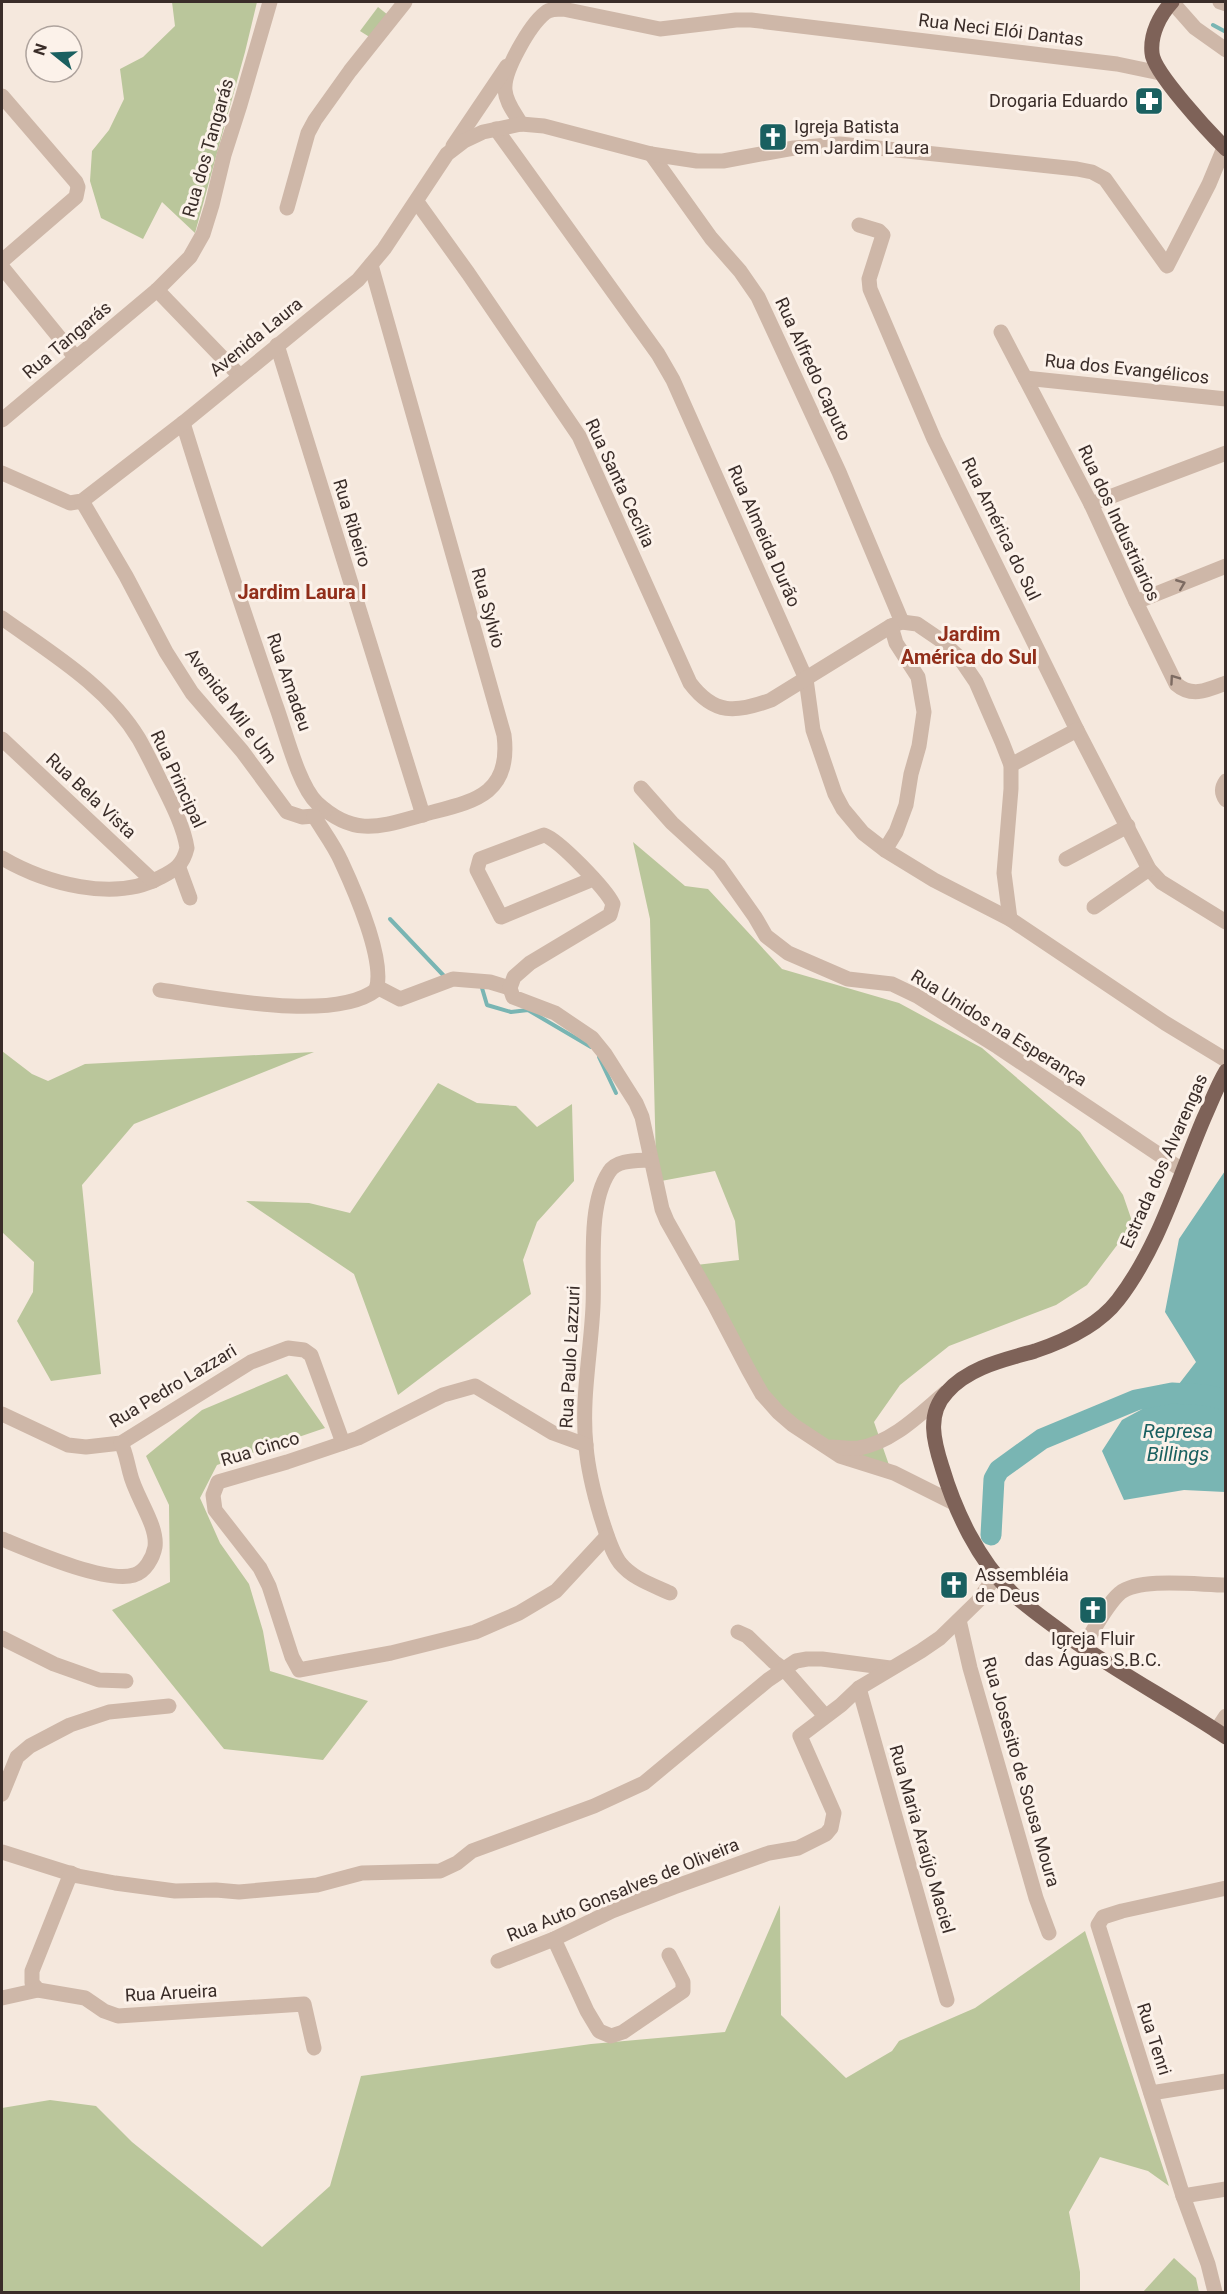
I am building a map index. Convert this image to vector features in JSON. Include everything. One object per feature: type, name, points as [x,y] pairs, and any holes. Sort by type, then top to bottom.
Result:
[{"type":"main road","points":[[1172,2],[1158,23],[1151,55],[1160,73],[1225,149]]},
{"type":"main road","name":"Estrada dos Alvarengas","points":[[1221,1734],[1083,1647],[1027,1606],[996,1575],[974,1541],[954,1503],[933,1440],[933,1425],[937,1406],[946,1392],[965,1376],[986,1366],[1061,1341],[1101,1317],[1117,1302],[1160,1229],[1182,1170],[1226,1071]]},
{"type":"street","name":"Rua dos Tangarás","points":[[157,290],[190,256],[203,234],[224,154],[270,2]]},
{"type":"street","points":[[287,208],[308,133],[315,120],[350,71],[405,2]]},
{"type":"street","points":[[1172,2],[1195,28],[1226,50]]},
{"type":"street","points":[[1220,2],[1226,4]]},
{"type":"street","points":[[447,154],[538,21],[546,12],[560,7]]},
{"type":"street","name":"Rua Neci Elói Dantas","points":[[560,7],[654,29],[751,20],[1117,64],[1160,73]]},
{"type":"street","points":[[516,54],[505,85],[505,93],[521,124],[570,132],[651,154],[697,161],[723,161],[794,148],[840,144],[1092,172],[1105,179],[1167,266],[1225,149]]},
{"type":"street","points":[[2,96],[78,187],[76,197],[2,261]]},
{"type":"street","name":"Avenida Laura","points":[[82,501],[183,423],[358,280],[417,202],[447,154],[464,141],[496,129],[521,124]]},
{"type":"street","name":"Rua Almeida Durão","points":[[496,129],[658,354],[673,380],[806,679],[813,730],[835,794],[843,809],[862,833],[885,850],[934,880],[1010,919],[1165,1023],[1226,1060]]},
{"type":"street","name":"Rua Alfredo Caputo","points":[[651,154],[711,238],[740,271],[758,297],[839,472],[897,624],[896,643],[918,677],[924,712],[920,746],[910,774],[906,805],[896,832],[885,850]]},
{"type":"street","name":"Rua Santa Cecília","points":[[417,202],[579,436],[690,683],[697,692],[714,706],[728,709],[742,709],[771,700],[897,624]]},
{"type":"street","name":"Rua América do Sul","points":[[859,225],[879,231],[883,235],[869,279],[870,289],[934,439],[1077,730],[1149,869],[1161,882],[1226,922]]},
{"type":"street","name":"Rua Sylvio","points":[[320,813],[348,824],[375,828],[464,804],[486,793],[497,779],[505,758],[506,748],[371,265]]},
{"type":"street","points":[[2,267],[76,358]]},
{"type":"street","name":"Rua Tangarás","points":[[2,420],[157,290]]},
{"type":"street","points":[[157,290],[239,375]]},
{"type":"street","name":"Rua dos Industriarios","points":[[1001,332],[1091,504],[1176,684],[1182,689],[1202,692],[1226,683]]},
{"type":"street","name":"Rua Ribeiro","points":[[277,345],[423,815]]},
{"type":"street","name":"Rua dos Evangélicos","points":[[1025,378],[1226,399]]},
{"type":"street","name":"Rua Amadeu","points":[[183,423],[228,567],[301,776],[320,813]]},
{"type":"street","points":[[1091,504],[1226,453]]},
{"type":"street","points":[[2,473],[70,503],[82,501]]},
{"type":"street","name":"Avenida Mil e Um","points":[[82,501],[126,576],[166,652],[192,693],[242,751],[287,812],[302,817],[320,813]]},
{"type":"street","points":[[1136,602],[1226,566]]},
{"type":"street","name":"Rua Principal","points":[[2,618],[68,664],[107,698],[138,738],[170,801],[186,841],[185,855],[179,868]]},
{"type":"street","points":[[897,624],[917,624],[959,657],[975,682],[1011,765],[1004,873],[1010,919]]},
{"type":"street","points":[[1011,765],[1077,730]]},
{"type":"street","name":"Rua Bela Vista","points":[[2,739],[147,884]]},
{"type":"street","name":"Rua Unidos na Esperança","points":[[641,788],[672,823],[718,866],[766,936],[788,953],[848,979],[892,984],[917,996],[998,1047],[1182,1170]]},
{"type":"street","points":[[320,813],[368,930],[378,968],[376,988]]},
{"type":"street","points":[[1066,859],[1128,826]]},
{"type":"street","points":[[593,879],[501,917],[477,870],[480,859],[544,835],[555,840],[593,879],[612,901],[613,908],[610,915],[530,963],[514,977],[510,988],[513,997],[555,1013],[597,1044],[636,1103],[644,1125],[662,1209],[674,1235],[762,1394],[793,1425],[840,1456],[894,1473],[954,1503]]},
{"type":"street","points":[[2,858],[35,874],[103,890],[147,884],[179,868],[190,898]]},
{"type":"street","points":[[1094,907],[1149,869]]},
{"type":"street","points":[[376,988],[400,999],[448,981],[490,982],[510,988]]},
{"type":"street","points":[[160,990],[246,1002],[330,1005],[349,1002],[376,988]]},
{"type":"street","name":"Rua Paulo Lazzuri","points":[[651,1160],[616,1165],[609,1171],[600,1194],[595,1223],[593,1306],[586,1382],[586,1445],[596,1499],[607,1536],[620,1562],[644,1582],[670,1593]]},
{"type":"street","name":"Rua Pedro Lazzari","points":[[2,1414],[68,1445],[86,1448],[121,1443],[251,1362],[278,1350],[297,1348],[311,1355],[343,1443]]},
{"type":"street","name":"Rua Cinco","points":[[586,1445],[553,1433],[475,1386],[443,1395],[358,1438],[218,1482],[213,1495],[215,1510],[260,1568],[269,1586],[292,1657],[299,1670],[391,1653],[475,1632],[519,1613],[556,1591],[607,1536]]},
{"type":"street","points":[[825,1446],[856,1448],[875,1444],[894,1434],[946,1392]]},
{"type":"street","points":[[2,1539],[65,1563],[101,1573],[134,1575],[144,1569],[155,1546],[154,1533],[136,1491],[128,1459],[121,1443]]},
{"type":"street","name":"Rua Auto Gonsalves de Oliveira","points":[[498,1961],[554,1939],[612,1911],[769,1853],[798,1848],[826,1834],[831,1828],[834,1813],[800,1736],[859,1688],[921,1651],[960,1620],[978,1601],[996,1575]]},
{"type":"street","points":[[1083,1647],[1113,1601],[1128,1588],[1155,1584],[1226,1585]]},
{"type":"street","name":"Rua Josesito de Sousa Moura","points":[[960,1620],[970,1668],[1036,1898],[1049,1934]]},
{"type":"street","points":[[738,1632],[747,1636],[785,1670],[825,1716]]},
{"type":"street","points":[[2,1638],[54,1664],[99,1680],[126,1681]]},
{"type":"street","points":[[2,1852],[71,1873],[115,1883],[175,1891],[239,1892],[317,1885],[362,1873],[440,1871],[457,1863],[472,1851],[594,1806],[644,1783],[768,1680],[796,1662],[807,1659],[853,1662],[890,1668]]},
{"type":"street","name":"Rua Maria Araújo Maciel","points":[[859,1688],[947,2000]]},
{"type":"street","points":[[2,1794],[9,1755],[70,1725],[109,1712],[169,1706]]},
{"type":"street","points":[[1221,1734],[1226,1716]]},
{"type":"street","points":[[38,1990],[32,1983],[32,1971],[71,1873]]},
{"type":"street","name":"Rua Tenri","points":[[1215,2292],[1098,1925],[1103,1917],[1122,1911],[1226,1888]]},
{"type":"street","points":[[554,1939],[586,2011],[602,2034],[611,2036],[623,2032],[683,1991],[683,1982],[669,1955]]},
{"type":"street","name":"Rua Arueira","points":[[2,1998],[38,1990],[85,1998],[104,2011],[117,2016],[304,2004],[314,2048]]},
{"type":"street","points":[[1151,2094],[1226,2081]]},
{"type":"street","points":[[1183,2196],[1226,2189]]},
{"type":"green space","points":[[172,2],[257,2],[195,233],[162,202],[143,239],[101,218],[90,181],[92,151],[109,130],[124,99],[120,69],[143,57],[175,26]]},
{"type":"green space","points":[[378,7],[388,15],[371,38],[360,31]]},
{"type":"green space","points":[[633,842],[685,886],[708,889],[782,969],[899,1003],[982,1048],[1080,1132],[1123,1195],[1133,1224],[1087,1285],[1056,1305],[949,1346],[900,1385],[874,1422],[889,1465],[832,1446],[774,1402],[696,1265],[739,1260],[735,1221],[715,1171],[661,1181],[656,1164],[650,919]]},
{"type":"green space","points":[[2,1051],[32,1074],[48,1081],[85,1064],[314,1052],[134,1124],[82,1185],[101,1374],[51,1381],[17,1321],[33,1292],[34,1262],[2,1232]]},
{"type":"green space","points":[[438,1083],[477,1103],[516,1106],[537,1127],[572,1104],[574,1181],[537,1222],[523,1260],[531,1294],[398,1395],[354,1274],[246,1201],[309,1203],[350,1213]]},
{"type":"green space","points":[[287,1374],[325,1428],[217,1465],[200,1498],[220,1543],[249,1584],[263,1631],[270,1671],[368,1701],[323,1760],[224,1749],[112,1610],[170,1582],[169,1505],[146,1456],[202,1410]]},
{"type":"green space","points":[[780,1905],[781,2015],[846,2078],[892,2051],[899,2041],[975,2008],[1085,1931],[1169,2186],[1148,2171],[1100,2157],[1069,2212],[1080,2272],[1080,2292],[2,2292],[2,2108],[50,2100],[96,2106],[132,2142],[262,2247],[330,2186],[361,2076],[591,2044],[725,2032]]},
{"type":"green space","points":[[1174,2258],[1196,2278],[1199,2292],[1143,2292]]},
{"type":"water","name":"Represa Billings","points":[[1225,1171],[1225,1492],[1184,1490],[1124,1500],[1102,1451],[1122,1420],[1172,1393],[1196,1362],[1165,1312],[1179,1239]]},
{"type":"waterway","points":[[1213,25],[1226,32]]},
{"type":"waterway","points":[[390,919],[445,977]]},
{"type":"waterway","points":[[482,988],[487,1005],[511,1012],[528,1010],[591,1047]]},
{"type":"waterway","points":[[599,1057],[616,1093]]},
{"type":"waterway","points":[[991,1535],[994,1479],[999,1470],[1042,1439],[1136,1400],[1172,1393],[1206,1395],[1226,1400]]},
{"type":"place","name":"Drogaria Eduardo","points":[[1149,101]]},
{"type":"place","name":"Igreja Batista em Jardim Laura","points":[[773,137]]},
{"type":"place","name":"Assembléia de Deus","points":[[954,1585]]},
{"type":"place","name":"Igreja Fluir das Águas S.B.C.","points":[[1093,1610]]},
{"type":"district","name":"Jardim Laura I","points":[[302,592]]},
{"type":"district","name":"Jardim América do Sul","points":[[969,646]]}]
